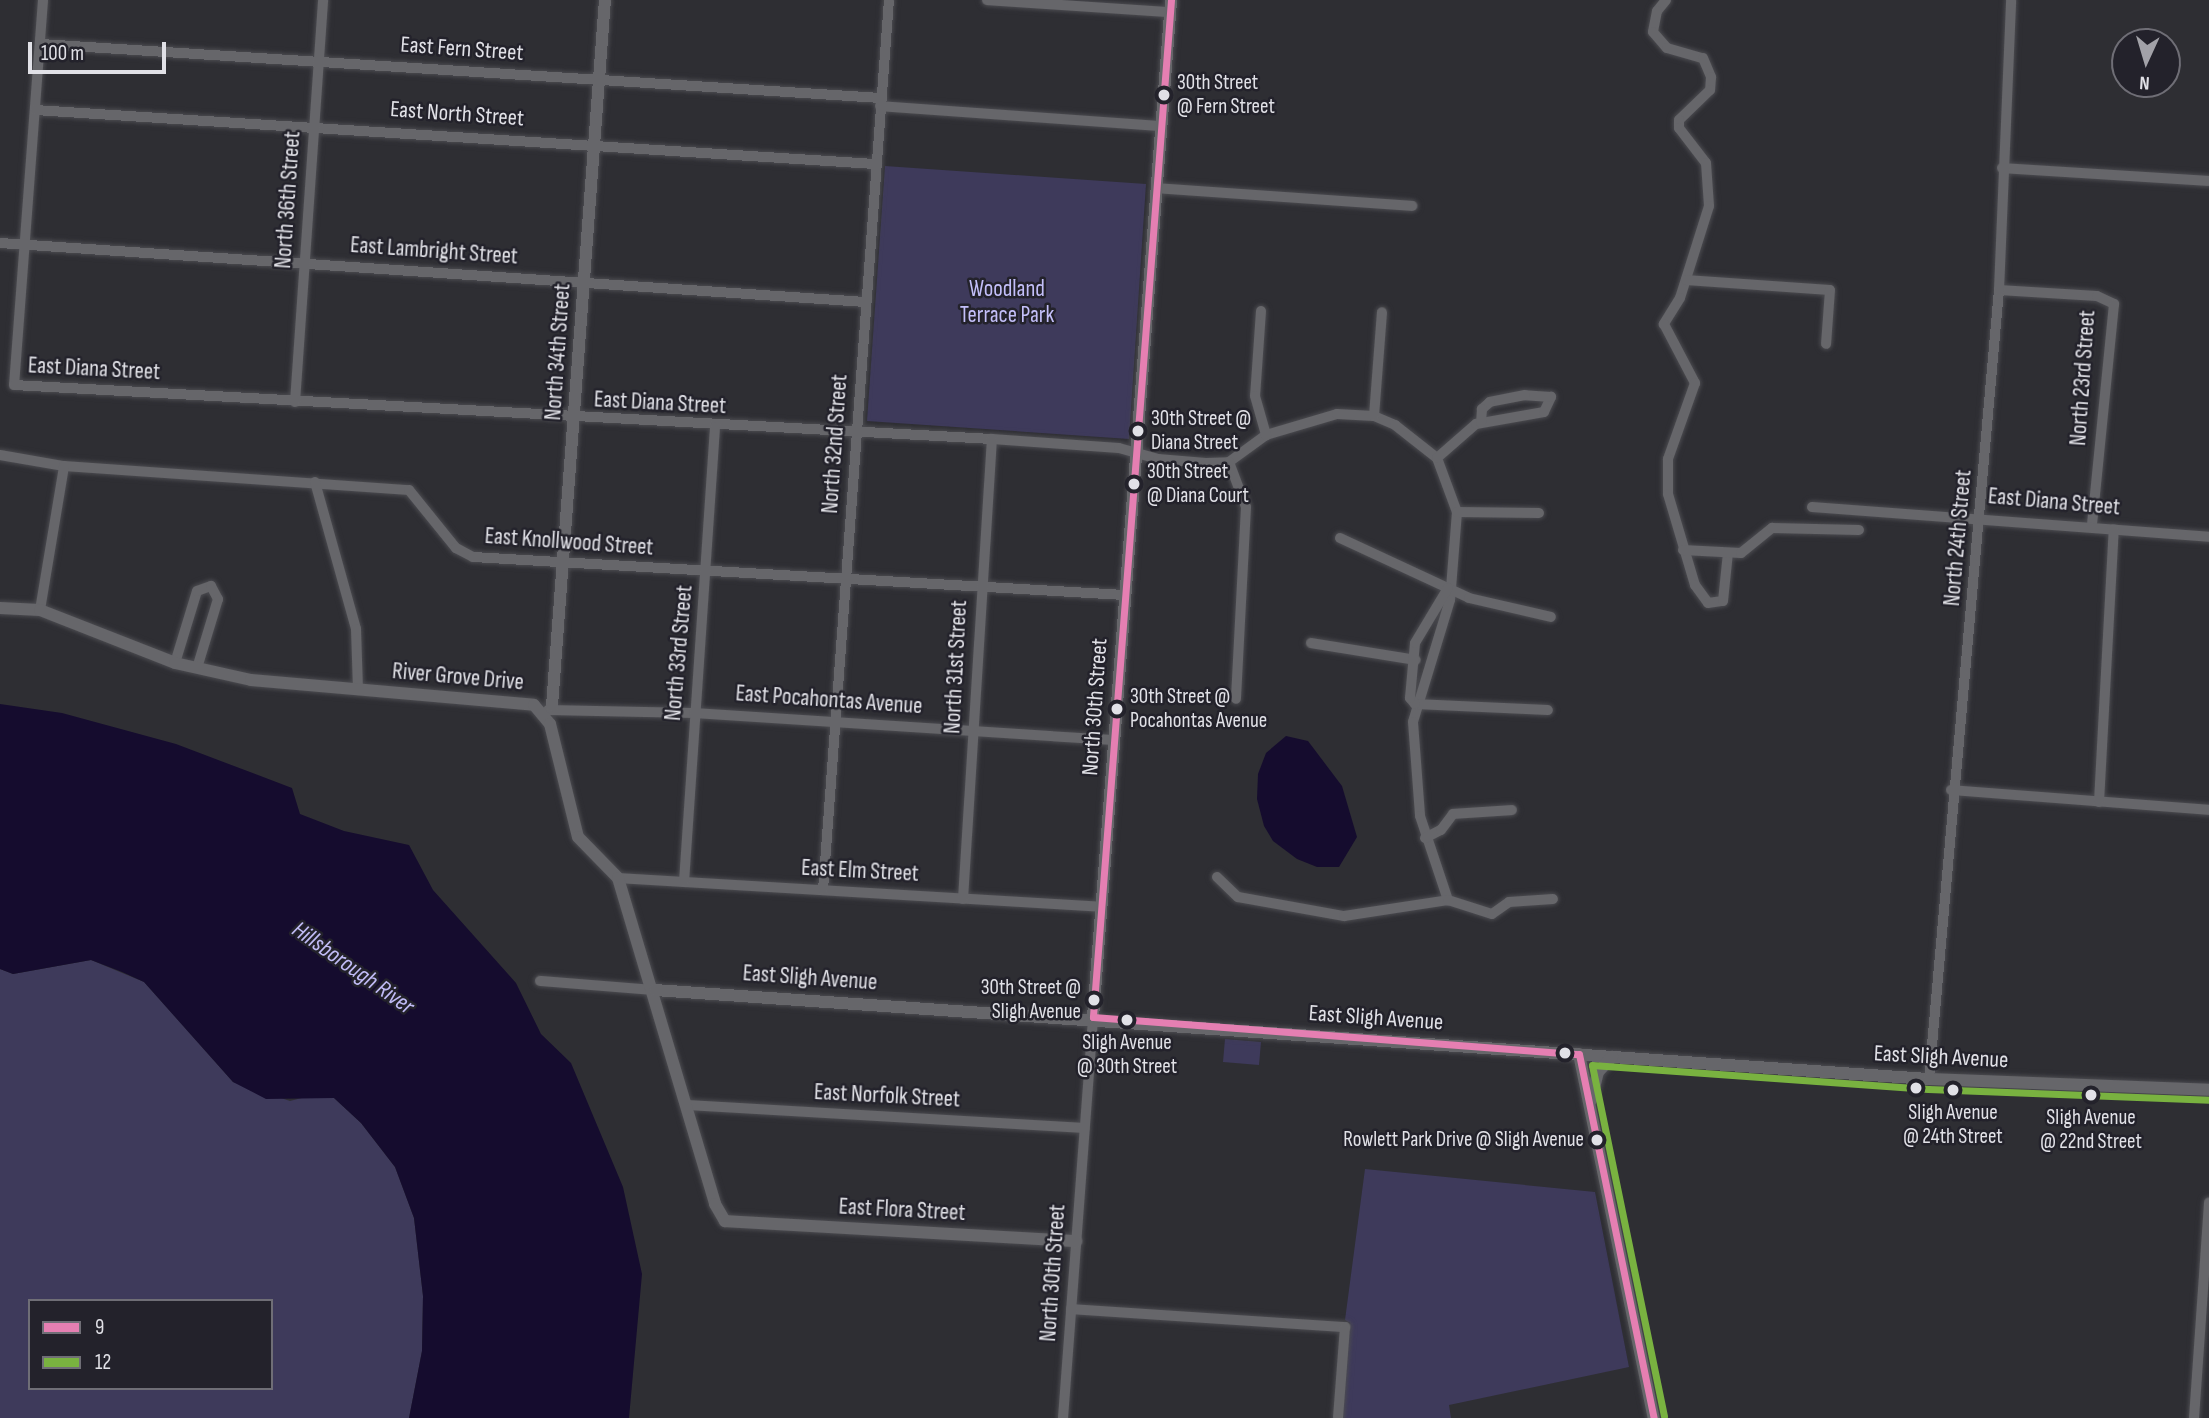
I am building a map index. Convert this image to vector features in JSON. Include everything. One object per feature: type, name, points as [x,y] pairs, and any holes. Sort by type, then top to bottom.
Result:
[{"type":"street","points":[[24,245],[43,0]]},
{"type":"street","name":"North 36th Street","points":[[295,402],[323,0]]},
{"type":"street","name":"North 34th Street","points":[[548,709],[563,566],[605,0]]},
{"type":"street","name":"North 32nd Street","points":[[823,890],[889,0]]},
{"type":"street","points":[[987,0],[1170,6]]},
{"type":"street","points":[[1667,0],[1657,11],[1653,32],[1667,48],[1703,58],[1711,77],[1710,90],[1679,120],[1710,172],[1709,206],[1686,281],[1664,324],[1695,383],[1666,471],[1682,550],[1695,585],[1711,604],[1723,601],[1728,553]]},
{"type":"street","name":"North 24th Street","points":[[1929,1079],[1954,791],[1982,516],[2000,290],[2002,168],[2011,0]]},
{"type":"street","name":"North 30th Street","points":[[1063,1418],[1170,6]]},
{"type":"street","name":"East Fern Street","points":[[41,44],[599,79],[1161,126]]},
{"type":"street","name":"East North Street","points":[[35,110],[314,125],[876,164]]},
{"type":"street","points":[[2002,168],[2209,181]]},
{"type":"street","points":[[1156,188],[1412,206]]},
{"type":"street","name":"East Lambright Street","points":[[0,243],[865,302]]},
{"type":"street","name":"East Diana Street","points":[[24,245],[14,386],[856,435],[992,439],[1229,462]]},
{"type":"street","points":[[1686,281],[1830,290],[1826,344]]},
{"type":"street","name":"North 23rd Street","points":[[2000,290],[2097,296],[2113,304],[2092,526]]},
{"type":"street","points":[[1261,311],[1255,396],[1266,435]]},
{"type":"street","points":[[1374,416],[1382,312]]},
{"type":"street","points":[[1437,457],[1481,423],[1544,412],[1551,397],[1525,395],[1484,405],[1481,423]]},
{"type":"street","points":[[1236,699],[1246,507],[1229,462],[1266,435],[1337,414],[1374,416],[1437,457],[1457,512],[1448,588],[1450,600],[1415,704],[1413,759],[1425,838],[1448,900]]},
{"type":"street","name":"North 33rd Street","points":[[684,882],[694,713],[708,572],[715,427]]},
{"type":"street","name":"North 31st Street","points":[[962,899],[992,439]]},
{"type":"street","name":"East Knollwood Street","points":[[0,455],[64,467],[409,490],[456,548],[473,557],[563,566],[1125,595]]},
{"type":"street","points":[[40,610],[64,467]]},
{"type":"street","points":[[315,482],[356,629],[358,689]]},
{"type":"street","name":"East Diana Street","points":[[1812,507],[1982,516],[2209,537]]},
{"type":"street","points":[[1457,512],[1539,513]]},
{"type":"street","points":[[1682,550],[1741,553],[1772,528],[1859,530]]},
{"type":"street","points":[[2099,802],[2114,529]]},
{"type":"street","points":[[1340,537],[1469,598],[1551,617]]},
{"type":"street","points":[[175,663],[197,591],[211,586],[218,599],[197,668]]},
{"type":"street","points":[[1448,588],[1422,629],[1412,659],[1410,698],[1415,704],[1548,710]]},
{"type":"street","name":"River Grove Drive","points":[[0,608],[40,610],[175,663],[251,680],[525,702],[548,709],[578,837],[618,878],[655,990],[715,1204],[725,1221]]},
{"type":"street","points":[[1311,643],[1429,663]]},
{"type":"street","name":"East Pocahontas Avenue","points":[[548,709],[694,713],[1113,740]]},
{"type":"street","points":[[1954,791],[2209,810]]},
{"type":"street","points":[[1425,838],[1441,830],[1453,814],[1512,810]]},
{"type":"street","points":[[1217,877],[1238,897],[1345,916],[1448,900],[1492,914],[1509,902],[1553,900]]},
{"type":"street","name":"East Elm Street","points":[[618,878],[1100,907]]},
{"type":"street","name":"East Sligh Avenue","points":[[540,981],[1093,1017],[1929,1079],[2209,1090]]},
{"type":"street","points":[[1579,1054],[1654,1418]]},
{"type":"street","points":[[1590,1108],[1598,1072],[1612,1057]]},
{"type":"street","name":"East Norfolk Street","points":[[688,1105],[1084,1128]]},
{"type":"street","points":[[2194,1418],[2204,1344],[2209,1203]]},
{"type":"street","name":"East Flora Street","points":[[725,1221],[1076,1241]]},
{"type":"street","points":[[1071,1309],[1345,1327],[1338,1418]]},
{"type":"street","points":[[1063,1418],[1070,1418]]},
{"type":"green space","name":"Woodland Terrace Park","points":[[885,166],[1146,184],[1129,439],[867,421]]},
{"type":"green space","points":[[91,960],[144,982],[233,1082],[290,1101],[317,1094],[334,1098],[361,1123],[395,1167],[414,1218],[423,1296],[422,1351],[409,1418],[0,1418],[0,969],[13,974]]},
{"type":"green space","points":[[1225,1039],[1261,1042],[1259,1065],[1223,1062]]},
{"type":"green space","points":[[1365,1169],[1595,1192],[1629,1367],[1449,1405],[1451,1418],[1342,1418],[1350,1323],[1345,1320]]},
{"type":"water","name":"Hillsborough River","points":[[0,704],[62,713],[176,744],[292,788],[300,814],[344,831],[409,845],[433,890],[516,983],[541,1034],[571,1063],[623,1187],[642,1274],[629,1418],[409,1418],[422,1351],[423,1296],[414,1218],[395,1167],[361,1123],[334,1098],[266,1099],[233,1082],[144,982],[122,972],[91,960],[13,974],[0,969]]},
{"type":"water","points":[[1286,736],[1308,741],[1342,786],[1357,837],[1339,867],[1317,867],[1297,859],[1273,841],[1264,826],[1257,799],[1258,774],[1266,753]]},
{"type":"transit line","name":"9","points":[[1171,0],[1093,1017],[1579,1054],[1654,1418]]},
{"type":"transit line","name":"12","points":[[1664,1416],[1592,1065],[1928,1089],[2209,1100]]},
{"type":"place","name":"30th Street @ Fern Street","points":[[1164,95]]},
{"type":"place","name":"30th Street @ Diana Street","points":[[1138,431]]},
{"type":"place","name":"30th Street @ Diana Court","points":[[1134,484]]},
{"type":"place","name":"30th Street @ Pocahontas Avenue","points":[[1117,709]]},
{"type":"place","name":"30th Street @ Sligh Avenue","points":[[1094,1000]]},
{"type":"place","name":"Sligh Avenue @ 30th Street","points":[[1127,1020]]},
{"type":"place","name":"Sligh Avenue @ 24th Street","points":[[1953,1090]]},
{"type":"place","name":"Sligh Avenue @ 22nd Street","points":[[2091,1095]]},
{"type":"place","name":"Rowlett Park Drive @ Sligh Avenue","points":[[1597,1140]]}]
